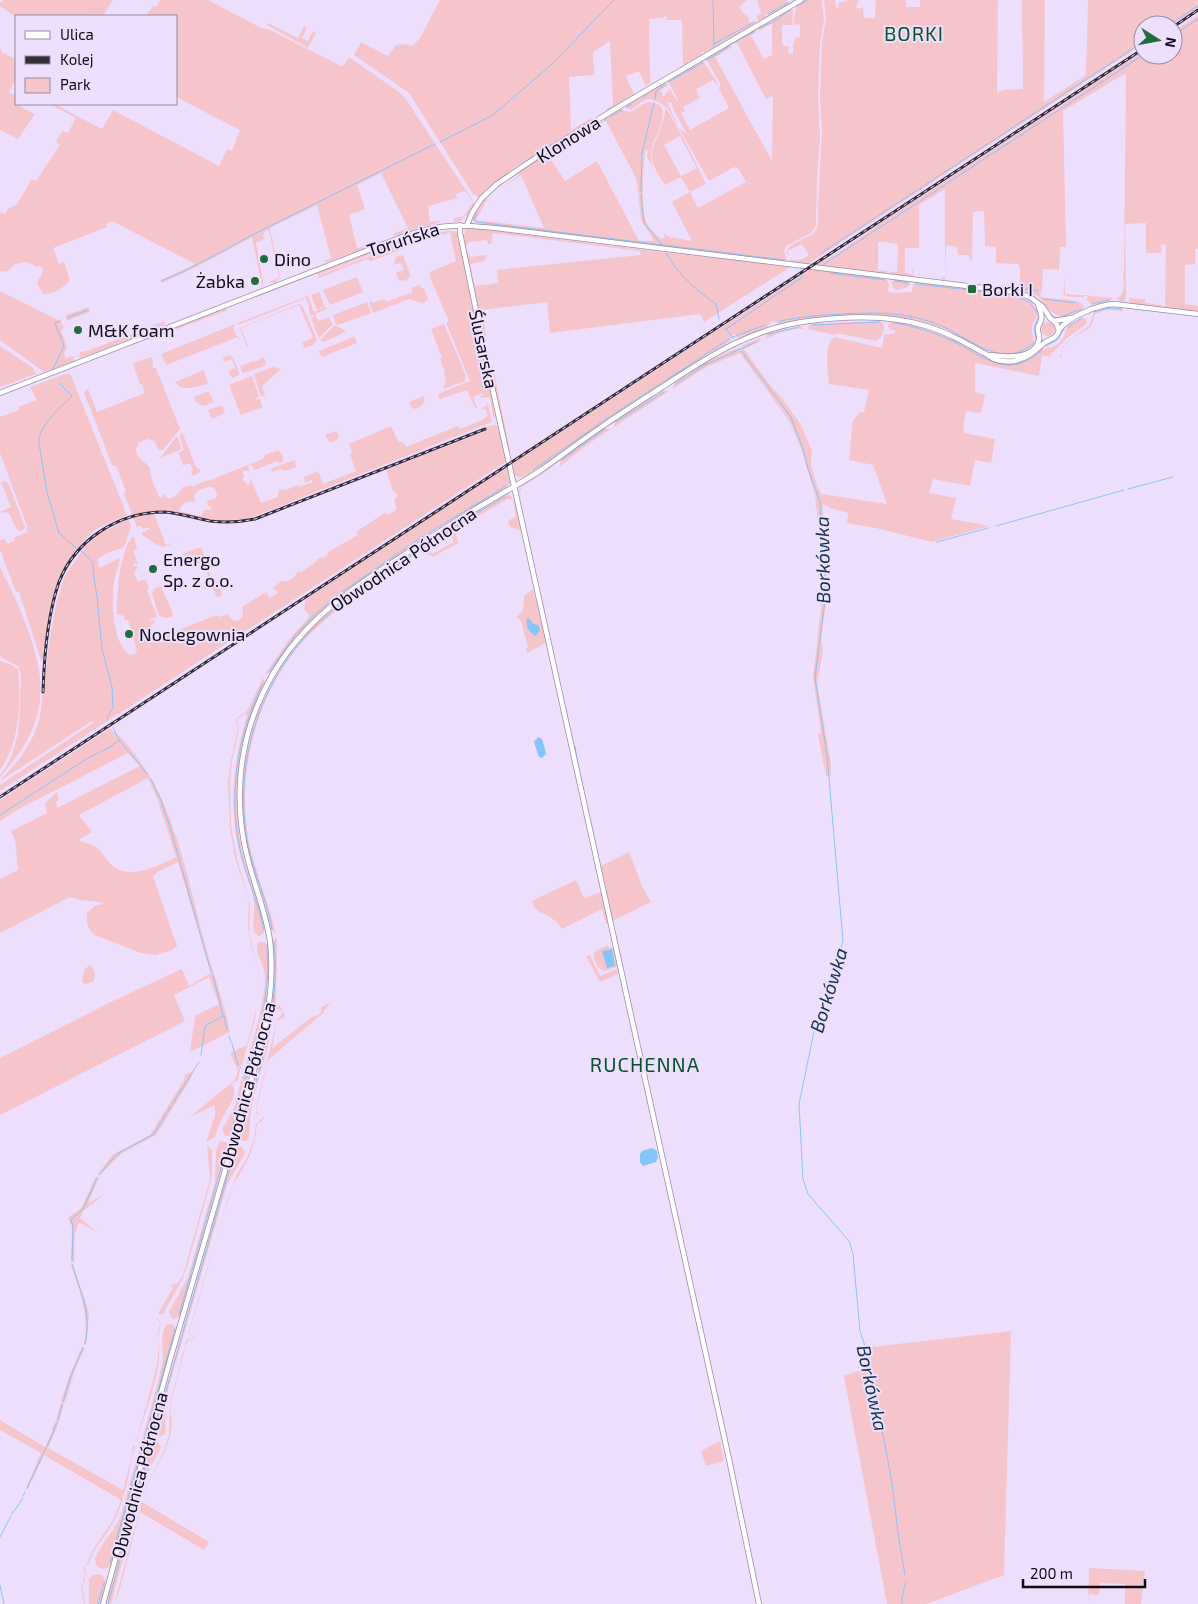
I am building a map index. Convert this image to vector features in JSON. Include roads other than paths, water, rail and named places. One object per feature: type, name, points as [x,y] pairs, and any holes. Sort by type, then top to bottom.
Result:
[{"type":"street","name":"Klonowa","points":[[467,225],[472,213],[484,196],[497,184],[556,146],[801,0]]},
{"type":"street","name":"Ślusarska","points":[[460,225],[460,233],[514,486],[729,1459],[759,1604]]},
{"type":"street","name":"Toruńska","points":[[0,393],[416,231],[441,226],[467,225],[1016,292],[1030,297],[1038,304]]},
{"type":"street","points":[[1038,304],[1043,307],[1058,326],[1058,331]]},
{"type":"street","points":[[1038,304],[1042,318],[1038,327],[1039,334],[1044,339],[1056,336],[1058,331],[1072,318]]},
{"type":"street","points":[[1041,322],[1046,319],[1059,321],[1072,318],[1107,304],[1198,314]]},
{"type":"street","name":"Obwodnica Północna","points":[[103,1604],[170,1360],[260,1050],[268,1012],[272,979],[270,944],[263,907],[246,855],[240,811],[242,766],[253,717],[267,685],[282,661],[300,637],[325,612],[379,571],[462,517],[548,465],[707,358],[736,342],[774,328],[798,323],[869,318],[917,323],[944,332],[992,359],[1000,361],[1019,360],[1033,353],[1050,339]]},
{"type":"street","name":"Obwodnica Północna","points":[[987,355],[1010,357],[1023,354],[1036,346],[1039,334]]},
{"type":"water","points":[[527,618],[539,626],[540,631],[535,636],[528,628]]},
{"type":"water","points":[[538,737],[542,739],[547,756],[546,754],[542,758],[539,757],[534,742]]},
{"type":"water","points":[[612,949],[615,966],[607,968],[602,951]]},
{"type":"water","points":[[652,1148],[657,1151],[658,1158],[656,1162],[643,1166],[640,1162],[640,1154],[642,1151]]},
{"type":"waterway","points":[[440,142],[493,115],[551,65],[614,0]]},
{"type":"waterway","name":"Borkówka","points":[[713,0],[714,46]]},
{"type":"waterway","points":[[797,6],[807,0]]},
{"type":"waterway","points":[[768,14],[788,3]]},
{"type":"waterway","points":[[1183,16],[1198,6]]},
{"type":"waterway","points":[[759,28],[775,21],[790,10]]},
{"type":"waterway","points":[[1183,29],[1198,19]]},
{"type":"waterway","points":[[714,44],[754,22]]},
{"type":"waterway","points":[[742,38],[754,32]]},
{"type":"waterway","points":[[718,54],[730,45]]},
{"type":"waterway","points":[[820,254],[1133,49]]},
{"type":"waterway","name":"Borkówka","points":[[707,60],[717,54]]},
{"type":"waterway","name":"Borkówka","points":[[669,82],[704,62]]},
{"type":"waterway","points":[[824,264],[1133,62]]},
{"type":"waterway","name":"Borkówka","points":[[655,100],[656,91],[666,84]]},
{"type":"waterway","points":[[643,98],[647,95]]},
{"type":"waterway","name":"Borkówka","points":[[641,191],[642,153],[654,103]]},
{"type":"waterway","points":[[627,107],[632,104]]},
{"type":"waterway","points":[[610,117],[622,110]]},
{"type":"waterway","points":[[161,281],[183,272],[260,231],[435,144]]},
{"type":"waterway","name":"Borkówka","points":[[641,194],[644,223],[662,245]]},
{"type":"waterway","points":[[477,213],[474,220],[477,222],[784,260]]},
{"type":"waterway","name":"Borkówka","points":[[666,253],[688,282],[716,304],[719,319]]},
{"type":"waterway","points":[[829,273],[885,280]]},
{"type":"waterway","points":[[726,329],[804,276]]},
{"type":"waterway","points":[[894,281],[908,283]]},
{"type":"waterway","points":[[916,284],[1013,295],[1030,302],[1037,313]]},
{"type":"waterway","points":[[1025,289],[1038,291]]},
{"type":"waterway","points":[[1044,299],[1076,303]]},
{"type":"waterway","points":[[1092,304],[1109,300]]},
{"type":"waterway","points":[[1094,312],[1108,308],[1122,309]]},
{"type":"waterway","points":[[1063,316],[1082,309]]},
{"type":"waterway","points":[[67,318],[88,310]]},
{"type":"waterway","points":[[1050,313],[1054,317],[1059,318]]},
{"type":"waterway","points":[[780,321],[833,314],[903,315],[947,328],[978,346],[1002,354],[1019,352],[1034,343]]},
{"type":"waterway","points":[[1036,339],[1034,328],[1038,318]]},
{"type":"waterway","points":[[1068,327],[1082,318]]},
{"type":"waterway","points":[[53,369],[64,346],[55,323],[60,321]]},
{"type":"waterway","points":[[812,325],[879,322]]},
{"type":"waterway","points":[[893,323],[938,335],[986,359],[1008,365],[1019,364],[1042,350]]},
{"type":"waterway","points":[[733,337],[765,325]]},
{"type":"waterway","points":[[769,334],[799,327]]},
{"type":"waterway","name":"Borkówka","points":[[725,328],[734,339]]},
{"type":"waterway","points":[[1046,346],[1057,340],[1064,329]]},
{"type":"waterway","points":[[533,470],[600,423],[732,337]]},
{"type":"waterway","points":[[676,384],[705,365],[756,342]]},
{"type":"waterway","name":"Borkówka","points":[[739,348],[791,417],[820,502],[826,593],[815,677],[827,755],[843,941],[816,1022],[799,1104],[803,1179],[808,1194],[849,1241],[853,1254],[860,1331],[873,1381],[892,1483],[905,1575]]},
{"type":"waterway","points":[[60,384],[72,396],[46,423],[39,443],[47,492],[59,533],[76,548]]},
{"type":"waterway","points":[[616,422],[664,392]]},
{"type":"waterway","points":[[562,460],[605,429]]},
{"type":"waterway","points":[[1128,489],[1173,477]]},
{"type":"waterway","points":[[269,672],[296,634],[314,615],[339,594],[420,538],[506,486]]},
{"type":"waterway","points":[[996,526],[1124,490]]},
{"type":"waterway","points":[[438,538],[505,497]]},
{"type":"waterway","points":[[937,542],[988,528]]},
{"type":"waterway","points":[[360,589],[425,547]]},
{"type":"waterway","points":[[81,551],[93,562],[102,649],[112,687],[113,708],[107,717],[108,720]]},
{"type":"waterway","points":[[272,929],[248,845],[244,818],[246,763],[252,737],[260,711],[271,686],[285,663],[313,629],[350,597]]},
{"type":"waterway","points":[[263,683],[246,725],[241,747],[237,769],[235,813],[237,836],[242,858],[264,930]]},
{"type":"waterway","points":[[113,727],[119,740],[148,775]]},
{"type":"waterway","points":[[0,815],[119,740]]},
{"type":"waterway","points":[[575,746],[577,759]]},
{"type":"waterway","points":[[151,779],[161,800],[170,827],[211,972]]},
{"type":"waterway","points":[[240,1135],[267,1040],[274,992],[274,942]]},
{"type":"waterway","points":[[231,1132],[263,1016],[268,974],[267,945]]},
{"type":"waterway","points":[[201,1055],[205,1026],[223,1016],[213,975]]},
{"type":"waterway","points":[[224,1016],[227,1030]]},
{"type":"waterway","points":[[229,1036],[231,1042]]},
{"type":"waterway","points":[[232,1044],[238,1065],[241,1068]]},
{"type":"waterway","points":[[173,1103],[199,1062]]},
{"type":"waterway","points":[[99,1175],[117,1154],[154,1134],[171,1106]]},
{"type":"waterway","points":[[179,1315],[227,1147]]},
{"type":"waterway","points":[[155,1430],[235,1150]]},
{"type":"waterway","points":[[72,1261],[73,1226],[71,1220],[83,1209],[97,1178]]},
{"type":"waterway","points":[[72,1264],[86,1312],[87,1332],[85,1344]]},
{"type":"waterway","points":[[110,1563],[175,1329]]},
{"type":"waterway","points":[[63,1402],[70,1378],[83,1348]]},
{"type":"waterway","points":[[58,1420],[62,1404]]},
{"type":"waterway","points":[[47,1446],[57,1423]]},
{"type":"waterway","points":[[108,1604],[151,1445]]},
{"type":"waterway","points":[[27,1488],[46,1448]]},
{"type":"waterway","points":[[23,1496],[25,1492]]},
{"type":"waterway","points":[[12,1514],[23,1498]]},
{"type":"waterway","points":[[0,1537],[11,1516]]},
{"type":"waterway","name":"Borkówka","points":[[902,1604],[906,1581]]},
{"type":"waterway","points":[[98,1604],[104,1583]]},
{"type":"waterway","points":[[0,1585],[4,1604]]},
{"type":"railway","points":[[1183,20],[1198,10]]},
{"type":"railway","points":[[0,797],[1133,56]]},
{"type":"railway","points":[[43,692],[47,636],[59,582],[76,553],[101,531],[115,523],[147,513],[181,514],[221,522],[255,519],[485,429]]},
{"type":"place","name":"Dino","points":[[264,259]]},
{"type":"place","name":"Żabka","points":[[255,281]]},
{"type":"place","name":"Borki I","points":[[972,289]]},
{"type":"place","name":"M&K foam","points":[[78,330]]},
{"type":"place","name":"Energo Sp. z o.o.","points":[[153,569]]},
{"type":"place","name":"Noclegownia","points":[[129,634]]},
{"type":"district","name":"BORKI","points":[[914,33]]},
{"type":"district","name":"RUCHENNA","points":[[645,1064]]}]
